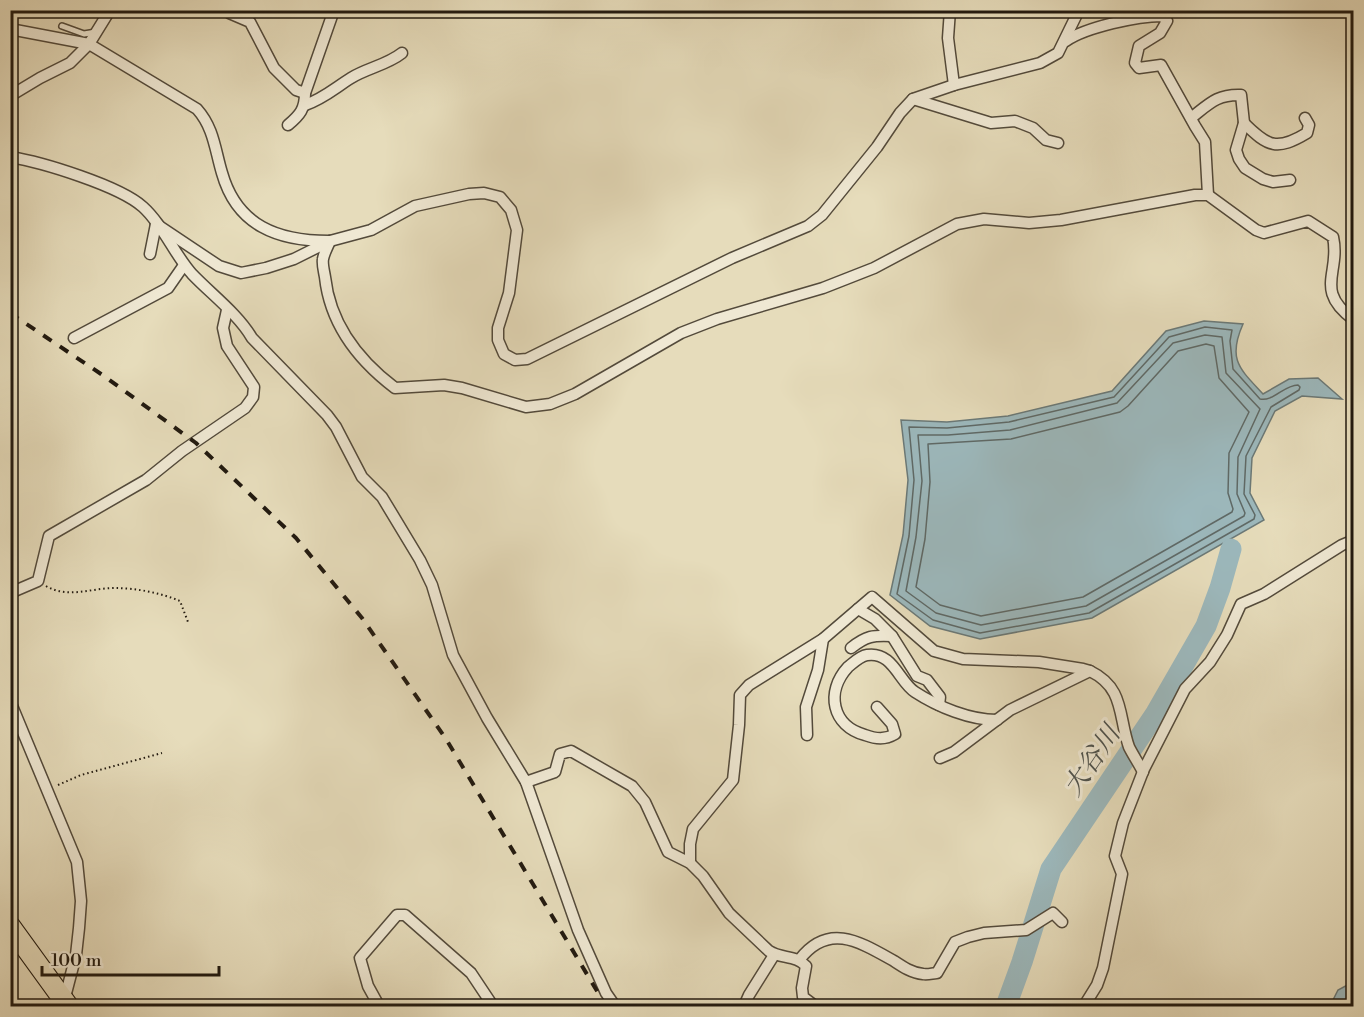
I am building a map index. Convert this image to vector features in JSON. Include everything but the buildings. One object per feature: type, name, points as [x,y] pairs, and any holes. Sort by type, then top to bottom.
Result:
[{"type":"highway","points":[[10,926],[66,1004]]},
{"type":"street","points":[[10,96],[70,63],[89,44],[110,10]]},
{"type":"street","points":[[228,10],[229,13],[247,14],[274,68],[296,90],[305,93]]},
{"type":"street","points":[[288,125],[300,115],[305,105],[305,93],[333,10]]},
{"type":"street","points":[[950,10],[948,38],[954,85]]},
{"type":"street","points":[[156,224],[219,266],[241,273],[294,259],[330,241],[371,230],[415,207],[444,198],[484,193],[500,197],[511,210],[517,230],[509,293],[498,328],[498,340],[504,354],[515,360],[527,359],[732,258],[808,226],[822,215],[913,99],[954,85],[1040,63],[1058,53],[1079,10]]},
{"type":"street","points":[[1065,41],[1076,34],[1148,16],[1162,16],[1167,21],[1165,27],[1139,46],[1135,63],[1139,68],[1161,64],[1205,142],[1208,195]]},
{"type":"street","points":[[10,29],[89,44],[197,110],[207,120],[212,131],[230,195],[242,212],[260,227],[286,236],[330,241]]},
{"type":"street","points":[[305,105],[334,91],[351,78],[392,61],[402,53]]},
{"type":"street","points":[[1191,118],[1217,98],[1229,94],[1241,95],[1244,123],[1236,150],[1239,159],[1245,168],[1263,179],[1273,182],[1290,180]]},
{"type":"street","points":[[913,99],[991,123],[1015,121],[1034,128],[1046,140],[1058,142]]},
{"type":"street","points":[[1244,123],[1269,144],[1279,145],[1291,142],[1307,133],[1309,125],[1305,118]]},
{"type":"street","points":[[10,157],[75,175],[125,196],[143,207],[184,265],[227,310],[244,324],[252,338],[336,427],[362,477],[382,497],[420,560],[432,585],[453,655],[487,718],[526,782],[578,930],[606,993],[615,1006]]},
{"type":"street","points":[[330,241],[323,259],[326,290],[334,317],[350,343],[376,374],[394,388],[428,385],[462,388],[526,406],[550,404],[575,394],[681,333],[717,319],[823,288],[874,268],[957,224],[984,219],[1029,223],[1060,220],[1195,195],[1208,195],[1256,230],[1264,233],[1308,221],[1333,237],[1335,246],[1329,280],[1331,291],[1337,307],[1353,320]]},
{"type":"street","points":[[150,254],[156,224]]},
{"type":"street","points":[[74,338],[168,288],[184,265]]},
{"type":"street","points":[[10,593],[38,580],[49,536],[146,480],[182,451],[245,408],[253,397],[254,387],[227,346],[223,328],[227,310]]},
{"type":"street","points":[[1084,1006],[1104,968],[1122,874],[1115,856],[1123,823],[1143,772],[1185,689],[1210,662],[1227,635],[1241,604],[1264,594],[1353,540]]},
{"type":"street","points":[[690,863],[693,829],[733,780],[740,695],[748,685],[823,639],[872,597],[934,651],[963,659],[1039,662],[1083,669],[1105,680],[1115,693],[1130,747],[1143,772]]},
{"type":"street","points":[[858,609],[874,619],[892,636],[917,676],[927,680],[936,689],[940,696],[939,705]]},
{"type":"street","points":[[850,648],[873,635],[892,636]]},
{"type":"street","points":[[807,735],[806,707],[818,670],[823,639]]},
{"type":"street","points":[[877,707],[892,724],[895,734],[888,738],[874,738],[847,727],[839,719],[835,706],[834,696],[843,673],[866,654],[880,657],[895,667],[913,691],[939,705],[981,720],[996,720]]},
{"type":"street","points":[[940,758],[954,752],[1010,710],[1090,671]]},
{"type":"street","points":[[10,701],[77,862],[81,901],[79,928],[66,1004]]},
{"type":"street","points":[[526,782],[555,772],[561,754],[571,751],[632,786],[645,802],[669,852],[690,863],[703,876],[729,913],[774,955],[800,959],[806,966],[802,988],[803,997],[814,1006]]},
{"type":"street","points":[[800,959],[810,947],[818,942],[832,938],[849,939],[861,943],[908,970],[924,974],[937,973],[955,942],[968,937],[1026,930],[1053,913],[1062,922]]},
{"type":"street","points":[[379,1006],[368,986],[360,958],[397,915],[405,915],[471,973],[493,1006]]},
{"type":"street","points":[[745,1004],[774,955]]},
{"type":"lane","points":[[62,26],[84,34],[97,32]]},
{"type":"lane","points":[[726,1006],[745,1004]]},
{"type":"path","points":[[38,580],[52,589],[68,594],[116,588],[166,596],[180,601],[188,622]]},
{"type":"path","points":[[50,788],[81,775],[162,753]]},
{"type":"water","points":[[1204,321],[1243,324],[1236,347],[1238,363],[1263,394],[1289,379],[1318,378],[1342,399],[1302,396],[1275,411],[1252,458],[1250,493],[1264,520],[1092,618],[980,639],[930,626],[890,595],[903,535],[908,480],[901,420],[947,422],[1008,416],[1112,391],[1166,331]]},
{"type":"water","points":[[1353,982],[1353,995],[1341,1006],[1330,1006],[1338,990]]},
{"type":"waterway","name":"大谷川","points":[[1006,1006],[1051,869],[1156,713],[1206,626],[1231,549]]},
{"type":"railway","points":[[10,313],[104,376],[196,443],[296,538],[362,618],[446,739],[606,1006]]}]
